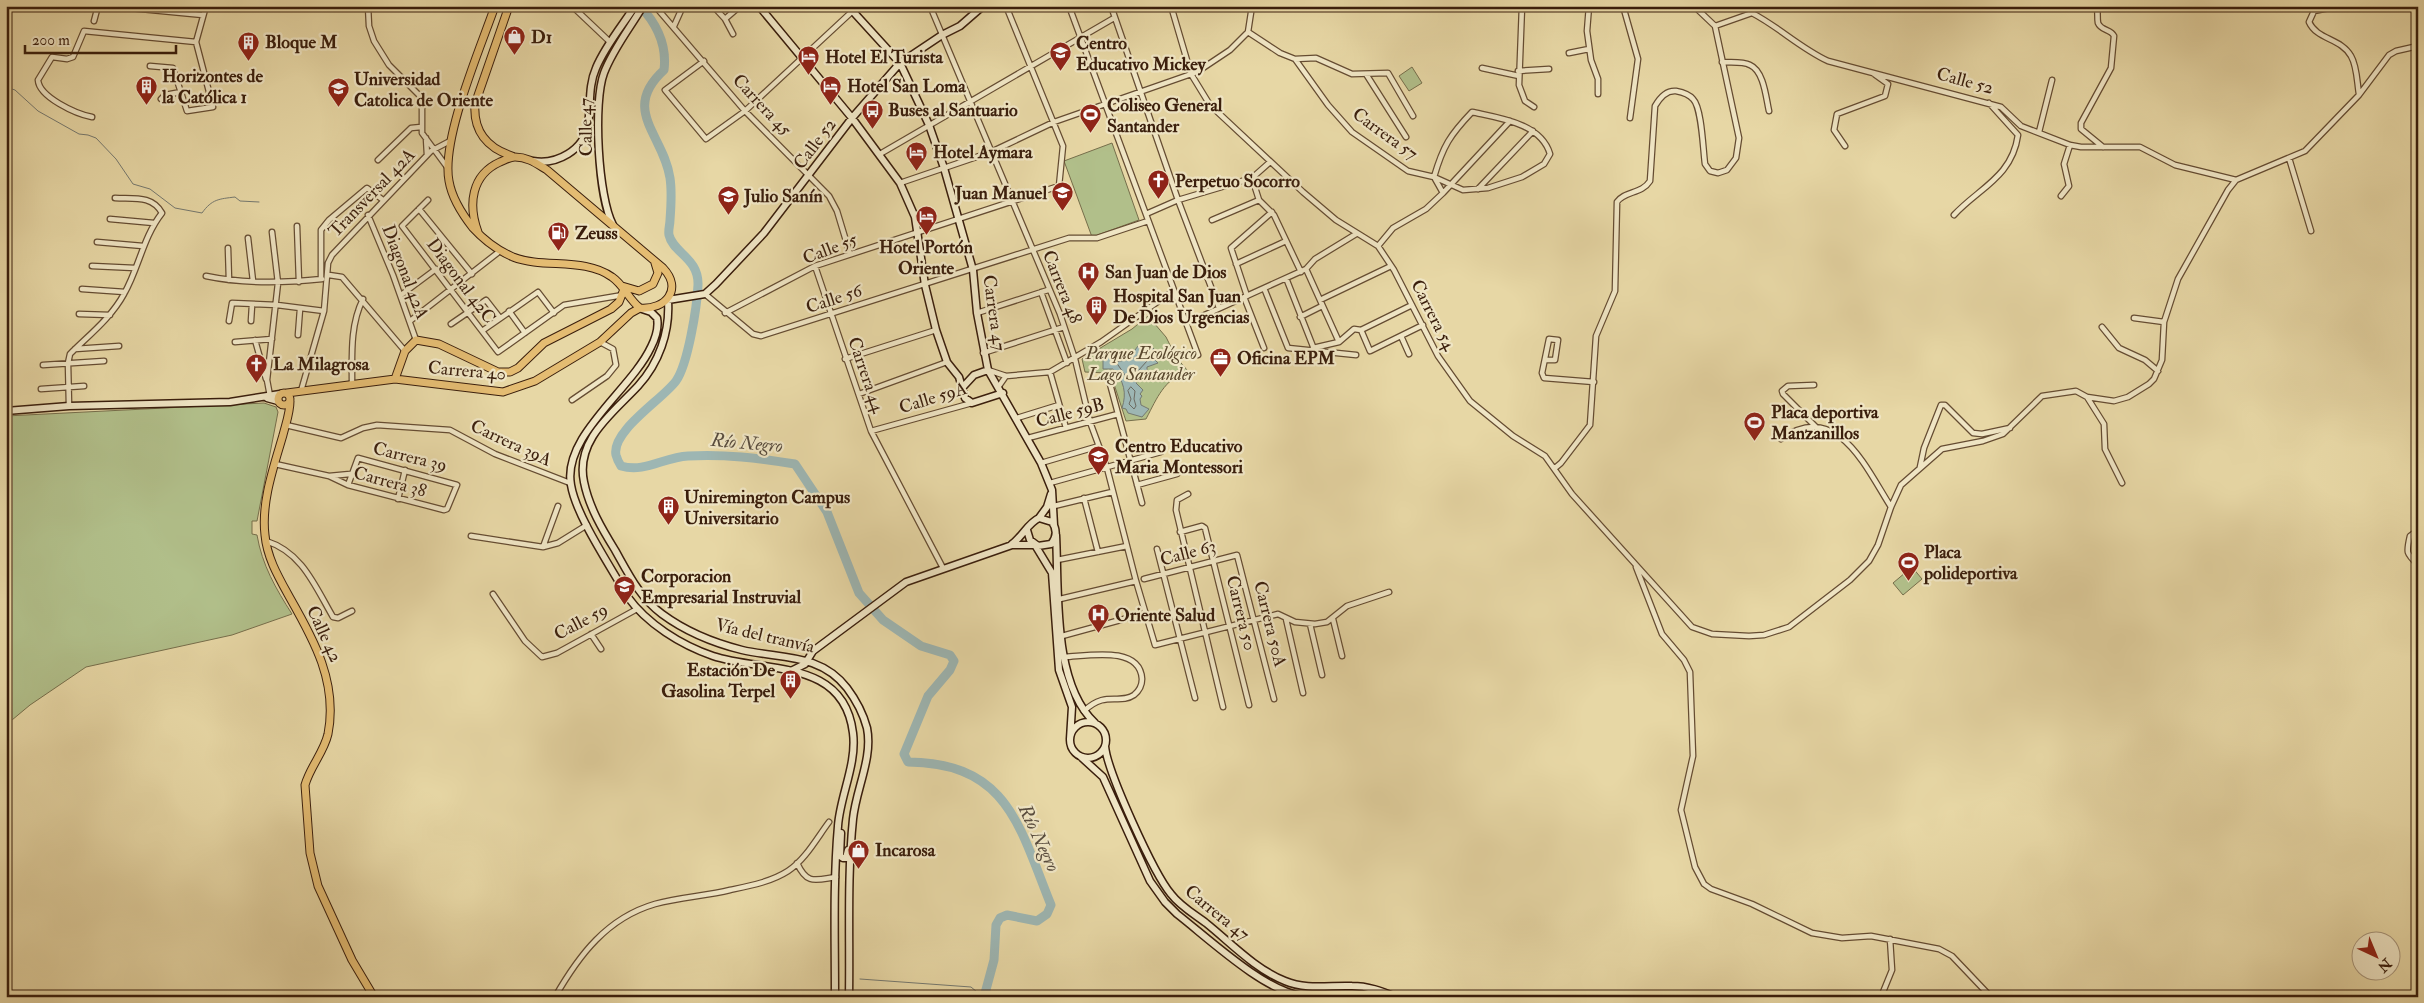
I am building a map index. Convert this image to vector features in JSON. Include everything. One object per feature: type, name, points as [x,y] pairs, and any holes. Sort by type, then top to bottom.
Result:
[{"type":"main road","points":[[495,6],[450,140],[447,167],[449,183],[458,207],[478,232],[500,251],[534,263],[590,267],[612,277],[640,308],[650,309],[668,300],[672,292],[667,272],[547,170],[532,160],[498,152],[486,142],[478,131],[475,112],[476,104],[509,6]]},
{"type":"main road","points":[[478,232],[472,210],[475,186],[487,170],[512,156]]},
{"type":"main road","points":[[622,290],[634,291],[650,287],[658,273],[654,261]]},
{"type":"main road","points":[[395,379],[405,351],[416,340],[439,344],[498,372],[510,372],[518,368],[544,343],[602,315],[615,306],[622,290]]},
{"type":"main road","name":"Carrera 40","points":[[299,392],[395,379],[503,392],[534,381],[600,342],[631,313],[640,308]]},
{"type":"main road","points":[[286,424],[284,399],[299,392]]},
{"type":"main road","name":"Calle 42","points":[[286,424],[266,504],[265,541],[273,565],[319,651],[328,680],[328,735],[325,745],[308,773],[305,785],[314,874],[342,940],[374,997]]},
{"type":"street","points":[[94,21],[98,6]]},
{"type":"street","points":[[108,6],[203,14]]},
{"type":"street","points":[[150,66],[173,68],[187,110],[213,107],[196,42],[206,6]]},
{"type":"street","points":[[368,6],[369,26],[379,51],[389,65],[419,95],[422,104],[421,127],[426,138],[436,148],[447,167]]},
{"type":"street","points":[[572,6],[610,42]]},
{"type":"street","name":"Calle 47","points":[[532,160],[555,161],[568,153],[585,135],[588,125],[591,86],[596,68],[610,42],[635,6]]},
{"type":"street","name":"Calle 47","points":[[614,226],[609,217],[603,188],[598,106],[604,74],[643,6]]},
{"type":"street","name":"Carrera 45","points":[[655,6],[745,110],[829,196],[837,211],[850,254]]},
{"type":"street","points":[[674,26],[683,6]]},
{"type":"street","points":[[713,6],[725,20],[733,34]]},
{"type":"street","points":[[725,20],[740,6]]},
{"type":"street","points":[[759,6],[852,118],[900,183],[914,216],[925,285],[936,330],[947,362],[956,372],[962,388],[964,402]]},
{"type":"street","name":"Carrera 48","points":[[930,6],[1064,327],[1075,359],[1090,422],[1106,468],[1155,645],[1179,640]]},
{"type":"street","name":"Calle 52","points":[[705,294],[764,233],[852,118],[900,63],[942,35],[960,26],[983,6]]},
{"type":"street","points":[[1006,6],[1054,122]]},
{"type":"street","points":[[1069,6],[1079,38],[1106,103],[1173,291],[1198,355]]},
{"type":"street","points":[[1111,6],[1178,200],[1219,308]]},
{"type":"street","name":"Carrera 54","points":[[1171,6],[1191,74],[1210,105],[1270,162],[1336,220],[1378,246],[1391,266],[1451,378],[1470,401],[1513,436],[1545,456],[1572,494],[1692,627],[1712,634],[1750,636],[1764,635],[1789,627],[1842,586],[1869,561],[1878,545],[1891,506]]},
{"type":"street","points":[[900,183],[990,152],[1054,122],[1191,74],[1230,50],[1248,32],[1252,6]]},
{"type":"street","points":[[1522,6],[1519,85],[1525,101],[1534,107]]},
{"type":"street","points":[[1589,6],[1587,31],[1589,49],[1598,79],[1598,94]]},
{"type":"street","points":[[1624,6],[1638,59],[1630,118]]},
{"type":"street","points":[[1555,468],[1590,425],[1596,336],[1615,291],[1617,202],[1622,197],[1642,189],[1650,181],[1655,106],[1660,97],[1672,91],[1683,93],[1694,99],[1698,111],[1705,164],[1710,171],[1718,173],[1727,170],[1736,158],[1739,138],[1715,26],[1694,6]]},
{"type":"street","points":[[2097,6],[2100,27],[2110,31],[2114,36],[2111,68],[2081,123],[2081,129],[2103,147]]},
{"type":"street","points":[[2339,6],[2314,12],[2308,22],[2313,32],[2340,46],[2351,56],[2359,95]]},
{"type":"street","points":[[704,61],[665,90],[706,139],[745,110],[803,58],[853,8]]},
{"type":"street","name":"Carrera 47","points":[[853,8],[900,63],[929,125],[960,220],[973,270],[977,313],[983,353],[988,370],[999,386],[1041,463],[1051,487],[1054,525]]},
{"type":"street","name":"Calle 52","points":[[1715,26],[1752,13],[1771,23],[1808,52],[1828,61],[2001,106],[2021,126],[2070,145],[2140,147],[2175,165],[2236,180]]},
{"type":"street","points":[[880,154],[1114,18]]},
{"type":"street","points":[[92,117],[76,114],[43,91],[38,80],[49,59],[52,57],[70,58],[74,55],[82,33],[92,30],[196,42]]},
{"type":"street","name":"Carrera 57","points":[[1248,32],[1280,53],[1295,59],[1328,105],[1352,132],[1408,171],[1434,177],[1463,190],[1478,189]]},
{"type":"street","points":[[1891,506],[1901,485],[1942,449],[1983,441],[2003,434],[2042,396],[2053,392],[2076,391],[2088,397],[2114,401],[2128,397],[2149,384],[2158,371],[2162,360],[2164,322],[2178,279],[2228,190],[2236,180],[2305,151],[2359,95],[2389,55],[2416,45]]},
{"type":"street","points":[[1568,53],[1589,49]]},
{"type":"street","points":[[1295,59],[1316,58],[1352,74],[1388,73],[1413,116]]},
{"type":"street","points":[[1722,62],[1749,64],[1754,67],[1760,75],[1770,111]]},
{"type":"street","points":[[1482,68],[1518,74],[1549,69]]},
{"type":"street","points":[[1845,146],[1834,130],[1837,114],[1885,96],[1888,90],[1888,84],[1871,71]]},
{"type":"street","points":[[1366,74],[1406,137]]},
{"type":"street","points":[[2039,132],[2052,80]]},
{"type":"street","points":[[161,99],[165,95],[181,92]]},
{"type":"street","points":[[1954,215],[1971,199],[1988,187],[2001,173],[2018,142],[2018,136],[1989,103]]},
{"type":"street","points":[[1444,193],[1434,177],[1441,153],[1452,132],[1472,112],[1510,121],[1533,131],[1547,146],[1550,154],[1544,164],[1522,177],[1478,189]]},
{"type":"street","points":[[1378,246],[1393,228],[1426,209],[1444,193],[1510,121]]},
{"type":"street","name":"Calle 55","points":[[725,313],[815,266],[1059,186],[1064,150],[1054,122]]},
{"type":"street","points":[[378,160],[410,128],[421,127]]},
{"type":"street","points":[[1478,189],[1533,131]]},
{"type":"street","points":[[426,138],[427,155]]},
{"type":"street","name":"Transversal 42A","points":[[299,392],[324,312],[329,277],[328,263],[332,255],[427,155],[450,140]]},
{"type":"street","points":[[2061,196],[2069,186],[2064,164],[2070,145]]},
{"type":"street","points":[[2289,158],[2311,231]]},
{"type":"street","points":[[1146,214],[1178,200],[1252,178],[1270,162]]},
{"type":"street","points":[[1252,178],[1259,200],[1272,212],[1301,272]]},
{"type":"street","name":"Transversal 42A","points":[[320,280],[321,230],[328,220],[367,188],[383,200]]},
{"type":"street","points":[[69,406],[68,363],[70,354],[110,315],[125,292],[143,246],[154,223],[162,213],[156,203],[146,199],[115,198]]},
{"type":"street","points":[[428,200],[419,209],[472,274]]},
{"type":"street","points":[[1212,220],[1259,200]]},
{"type":"street","name":"Diagonal 42C","points":[[419,209],[402,226],[498,352],[525,333]]},
{"type":"street","points":[[1264,348],[1245,296],[1232,248],[1272,212]]},
{"type":"street","name":"Diagonal 42A","points":[[368,215],[401,295],[416,340]]},
{"type":"street","points":[[110,220],[154,223]]},
{"type":"street","name":"Calle 56","points":[[725,313],[758,336],[973,270],[1069,238],[1097,238],[1148,222]]},
{"type":"street","points":[[297,226],[299,282]]},
{"type":"street","points":[[268,397],[267,380],[278,283],[272,232]]},
{"type":"street","points":[[1186,322],[1301,272],[1315,259],[1356,234]]},
{"type":"street","points":[[248,238],[253,281]]},
{"type":"street","points":[[1236,264],[1286,241]]},
{"type":"street","points":[[97,242],[143,246]]},
{"type":"street","points":[[228,248],[229,280]]},
{"type":"street","points":[[410,321],[500,251]]},
{"type":"street","points":[[92,266],[135,268]]},
{"type":"street","name":"Carrera 44","points":[[815,266],[871,431],[943,568]]},
{"type":"street","points":[[1320,300],[1391,266]]},
{"type":"street","points":[[401,295],[436,269]]},
{"type":"street","points":[[1306,269],[1339,342]]},
{"type":"street","points":[[206,276],[229,280],[278,283],[342,277],[363,299],[405,351]]},
{"type":"street","points":[[1286,278],[1314,349]]},
{"type":"street","points":[[1264,288],[1288,348],[1356,354]]},
{"type":"street","points":[[82,289],[125,292]]},
{"type":"street","points":[[509,311],[525,333],[564,305],[622,290]]},
{"type":"street","points":[[977,313],[1048,290]]},
{"type":"street","points":[[962,388],[974,375],[988,370],[1006,376],[1050,372],[1075,359],[1173,291]]},
{"type":"street","points":[[482,331],[538,292],[554,313]]},
{"type":"street","points":[[672,292],[683,298]]},
{"type":"street","points":[[1041,292],[1068,363]]},
{"type":"street","points":[[668,300],[705,294],[725,313]]},
{"type":"street","points":[[352,384],[352,348],[356,312],[363,299]]},
{"type":"street","points":[[451,324],[486,300],[500,318]]},
{"type":"street","name":"Vía del tranvía","points":[[668,300],[666,332],[657,359],[639,385],[599,427],[587,447],[582,475],[590,503],[607,536],[643,597],[663,615],[692,632],[722,644],[744,650],[808,660],[825,669],[844,685],[857,703],[866,727],[867,751],[852,827],[849,997]]},
{"type":"street","points":[[229,320],[232,303],[277,305],[324,312]]},
{"type":"street","points":[[251,321],[252,305]]},
{"type":"street","points":[[1314,349],[1339,342],[1354,329],[1361,330],[1412,305]]},
{"type":"street","points":[[1300,317],[1322,306]]},
{"type":"street","points":[[298,335],[300,308]]},
{"type":"street","name":"Vía del tranvía","points":[[640,308],[652,312],[657,318],[654,340],[634,375],[592,424],[577,447],[570,483],[573,498],[637,609],[667,633],[712,656],[811,675],[827,686],[839,699],[848,714],[853,733],[853,754],[841,801],[838,826],[835,997]]},
{"type":"street","points":[[79,314],[110,315]]},
{"type":"street","points":[[2134,318],[2164,322]]},
{"type":"street","points":[[1361,330],[1369,351],[1423,325]]},
{"type":"street","points":[[983,353],[1064,327]]},
{"type":"street","points":[[2102,327],[2119,348],[2145,360],[2158,371]]},
{"type":"street","points":[[845,359],[936,330]]},
{"type":"street","points":[[1401,336],[1409,354]]},
{"type":"street","points":[[235,342],[272,338]]},
{"type":"street","points":[[1544,360],[1555,360],[1558,340],[1549,339],[1544,360],[1542,373],[1544,378],[1594,382]]},
{"type":"street","points":[[255,340],[267,380]]},
{"type":"street","points":[[572,400],[607,376],[616,364],[613,349],[600,342]]},
{"type":"street","points":[[75,349],[119,346]]},
{"type":"street","points":[[43,365],[104,360]]},
{"type":"street","points":[[859,394],[947,362]]},
{"type":"street","points":[[1050,372],[1066,428]]},
{"type":"street","points":[[999,386],[1006,376]]},
{"type":"street","points":[[1110,384],[1142,502]]},
{"type":"street","points":[[1814,385],[1788,386],[1782,391],[1816,427]]},
{"type":"street","points":[[41,389],[84,386]]},
{"type":"street","name":"Calle 59A","points":[[871,431],[964,402],[972,402],[1002,393]]},
{"type":"street","points":[[6,411],[69,406],[230,402],[268,397],[284,399]]},
{"type":"street","points":[[2088,397],[2104,424],[2104,449],[2122,483]]},
{"type":"street","points":[[1017,418],[1060,405]]},
{"type":"street","points":[[1919,468],[1924,448],[1941,405],[1945,405],[1973,433],[1982,434],[2010,428]]},
{"type":"street","name":"Calle 59B","points":[[1028,438],[1118,414]]},
{"type":"street","name":"Carrera 39","points":[[286,424],[341,438],[363,428],[377,425],[439,429]]},
{"type":"street","points":[[1781,439],[1802,428],[1816,427],[1835,432],[1851,445],[1891,506]]},
{"type":"street","name":"Carrera 39A","points":[[439,429],[459,433],[495,454],[570,483]]},
{"type":"street","points":[[1041,463],[1099,446]]},
{"type":"street","points":[[1012,545],[1028,530],[1030,524],[1039,518],[1047,507],[1051,487],[1161,452]]},
{"type":"street","name":"Carrera 39","points":[[350,474],[356,459],[457,483],[446,510]]},
{"type":"street","name":"Carrera 38","points":[[275,464],[329,476],[348,485],[446,510]]},
{"type":"street","points":[[398,498],[405,470]]},
{"type":"street","points":[[348,485],[350,474]]},
{"type":"street","name":"Carrera 38","points":[[329,476],[350,474]]},
{"type":"street","points":[[1137,485],[1177,474]]},
{"type":"street","points":[[1054,506],[1112,492]]},
{"type":"street","points":[[1188,494],[1180,497],[1175,506],[1223,707]]},
{"type":"street","points":[[1084,498],[1098,552]]},
{"type":"street","points":[[543,547],[558,506]]},
{"type":"street","points":[[1028,530],[1030,540],[1052,573],[1059,670],[1072,708],[1070,739],[1074,751],[1080,756],[1093,758],[1105,746],[1104,732],[1084,711],[1076,696],[1065,657],[1062,636],[1054,525],[1048,519],[1039,518]]},
{"type":"street","points":[[471,536],[543,547],[558,543],[587,525]]},
{"type":"street","name":"Carrera 50","points":[[1180,532],[1202,526],[1205,528],[1249,705]]},
{"type":"street","points":[[2418,530],[2410,536],[2408,554],[2410,559],[2418,565]]},
{"type":"street","points":[[791,670],[808,660],[814,651],[860,617],[886,594],[906,582],[1012,545],[1048,545],[1056,535]]},
{"type":"street","points":[[265,541],[278,544],[304,566],[333,617],[338,618],[352,611]]},
{"type":"street","points":[[1057,560],[1127,546]]},
{"type":"street","points":[[1157,549],[1195,698]]},
{"type":"street","name":"Calle 63","points":[[1144,578],[1235,554],[1239,556]]},
{"type":"street","name":"Carrera 50A","points":[[1239,556],[1274,699]]},
{"type":"street","points":[[1634,562],[1662,634],[1684,660],[1690,672],[1693,756],[1681,810],[1695,867],[1700,877],[1711,889],[1752,904],[1812,933],[1842,938],[1871,936],[1939,949],[1952,956],[1991,997]]},
{"type":"street","points":[[1060,599],[1136,581]]},
{"type":"street","points":[[1179,640],[1278,614],[1286,619],[1310,624],[1333,619],[1347,606],[1389,592]]},
{"type":"street","name":"Calle 59","points":[[493,594],[525,641],[542,657],[549,656],[637,609]]},
{"type":"street","points":[[1062,636],[1146,613]]},
{"type":"street","points":[[1286,619],[1303,693]]},
{"type":"street","points":[[1333,619],[1342,656]]},
{"type":"street","points":[[1310,624],[1322,675]]},
{"type":"street","points":[[591,634],[601,648]]},
{"type":"street","points":[[1065,657],[1113,656],[1134,662],[1142,670],[1142,684],[1136,694],[1129,698],[1109,697],[1094,702],[1084,711]]},
{"type":"street","points":[[808,660],[811,675]]},
{"type":"street","points":[[1070,739],[1072,731],[1078,725],[1086,722],[1095,723]]},
{"type":"street","name":"Carrera 47","points":[[1105,746],[1110,766],[1154,868],[1164,886],[1185,908],[1259,966],[1285,982],[1302,986],[1375,988],[1396,997]]},
{"type":"street","name":"Carrera 47","points":[[1080,756],[1103,777],[1150,881],[1165,902],[1177,914],[1256,974],[1280,989],[1302,996],[1356,997]]},
{"type":"street","points":[[555,997],[594,940],[635,912],[655,904],[714,895],[772,879],[797,863],[829,822]]},
{"type":"street","points":[[838,826],[842,830],[840,856],[843,858],[848,856],[848,830],[852,827]]},
{"type":"street","points":[[797,863],[806,878],[813,880],[836,877]]},
{"type":"street","points":[[1881,997],[1892,970],[1890,939]]},
{"type":"green space","points":[[1412,67],[1422,83],[1409,91],[1399,76]]},
{"type":"green space","points":[[1112,143],[1139,220],[1092,237],[1064,161]]},
{"type":"green space","name":"Parque Ecológico Lago Santander","points":[[1148,316],[1166,337],[1176,357],[1187,370],[1172,379],[1162,390],[1146,419],[1126,421],[1114,384],[1107,373],[1085,372],[1082,359],[1132,329]]},
{"type":"green space","points":[[264,403],[276,407],[278,412],[257,521],[252,521],[252,534],[257,535],[262,556],[270,576],[292,614],[232,635],[86,667],[30,705],[6,725],[6,416]]},
{"type":"green space","name":"Placa polideportiva","points":[[1912,567],[1922,579],[1903,595],[1893,583]]},
{"type":"water","points":[[1138,346],[1146,353],[1153,348],[1157,352],[1153,358],[1158,363],[1147,367],[1147,370],[1141,373],[1136,383],[1143,390],[1140,394],[1142,396],[1140,399],[1141,405],[1149,409],[1142,417],[1128,413],[1126,409],[1122,408],[1124,387],[1120,378],[1113,369],[1103,369],[1103,358],[1122,355],[1127,349],[1127,354],[1132,354]]},
{"type":"waterway","name":"Río Negro","points":[[640,6],[656,28],[664,52],[664,70],[651,84],[646,98],[645,110],[648,123],[666,163],[670,178],[669,235],[675,247],[694,268],[698,285],[691,335],[680,373],[676,381],[621,436],[617,446],[617,458],[621,466],[630,468],[638,468],[688,456],[742,457],[795,464],[827,512],[859,593],[883,620],[921,646],[950,655],[954,661],[950,670],[928,696],[904,754],[908,762],[942,765],[968,774],[989,787],[1005,804],[1018,825],[1051,905],[1047,914],[1037,921],[1007,915],[1000,918],[996,925],[994,960],[984,997]]},
{"type":"waterway","points":[[6,87],[15,90],[38,111],[79,134],[96,138],[116,159],[133,184],[150,189],[175,208],[202,213],[213,202],[224,198],[235,197],[240,201],[259,202]]},
{"type":"waterway","points":[[860,979],[971,987],[983,997]]},
{"type":"place","name":"D1","points":[[515,56]]},
{"type":"place","name":"Bloque M","points":[[249,61]]},
{"type":"place","name":"Centro Educativo Mickey","points":[[1060,72]]},
{"type":"place","name":"Hotel El Turista","points":[[809,76]]},
{"type":"place","name":"Horizontes de la Católica 1","points":[[146,105]]},
{"type":"place","name":"Hotel San Loma","points":[[831,105]]},
{"type":"place","name":"Universidad Catolica de Oriente","points":[[338,108]]},
{"type":"place","name":"Buses al Santuario","points":[[872,129]]},
{"type":"place","name":"Coliseo General Santander","points":[[1091,134]]},
{"type":"place","name":"Hotel Aymara","points":[[917,171]]},
{"type":"place","name":"Perpetuo Socorro","points":[[1159,200]]},
{"type":"place","name":"Juan Manuel","points":[[1063,212]]},
{"type":"place","name":"Julio Sanín","points":[[728,215]]},
{"type":"place","name":"Hotel Portón Oriente","points":[[926,236]]},
{"type":"place","name":"Zeuss","points":[[559,252]]},
{"type":"place","name":"San Juan de Dios","points":[[1089,291]]},
{"type":"place","name":"Hospital San Juan De Dios Urgencias","points":[[1097,325]]},
{"type":"place","name":"Oficina EPM","points":[[1221,377]]},
{"type":"place","name":"La Milagrosa","points":[[257,383]]},
{"type":"place","name":"Placa deportiva Manzanillos","points":[[1755,441]]},
{"type":"place","name":"Centro Educativo Maria Montessori","points":[[1099,475]]},
{"type":"place","name":"Uniremington Campus Universitario","points":[[668,526]]},
{"type":"place","name":"Placa polideportiva","points":[[1908,581]]},
{"type":"place","name":"Corporacion Empresarial Instruvial","points":[[625,605]]},
{"type":"place","name":"Oriente Salud","points":[[1099,634]]},
{"type":"place","name":"Estación De Gasolina Terpel","points":[[791,699]]},
{"type":"place","name":"Incarosa","points":[[859,869]]}]
